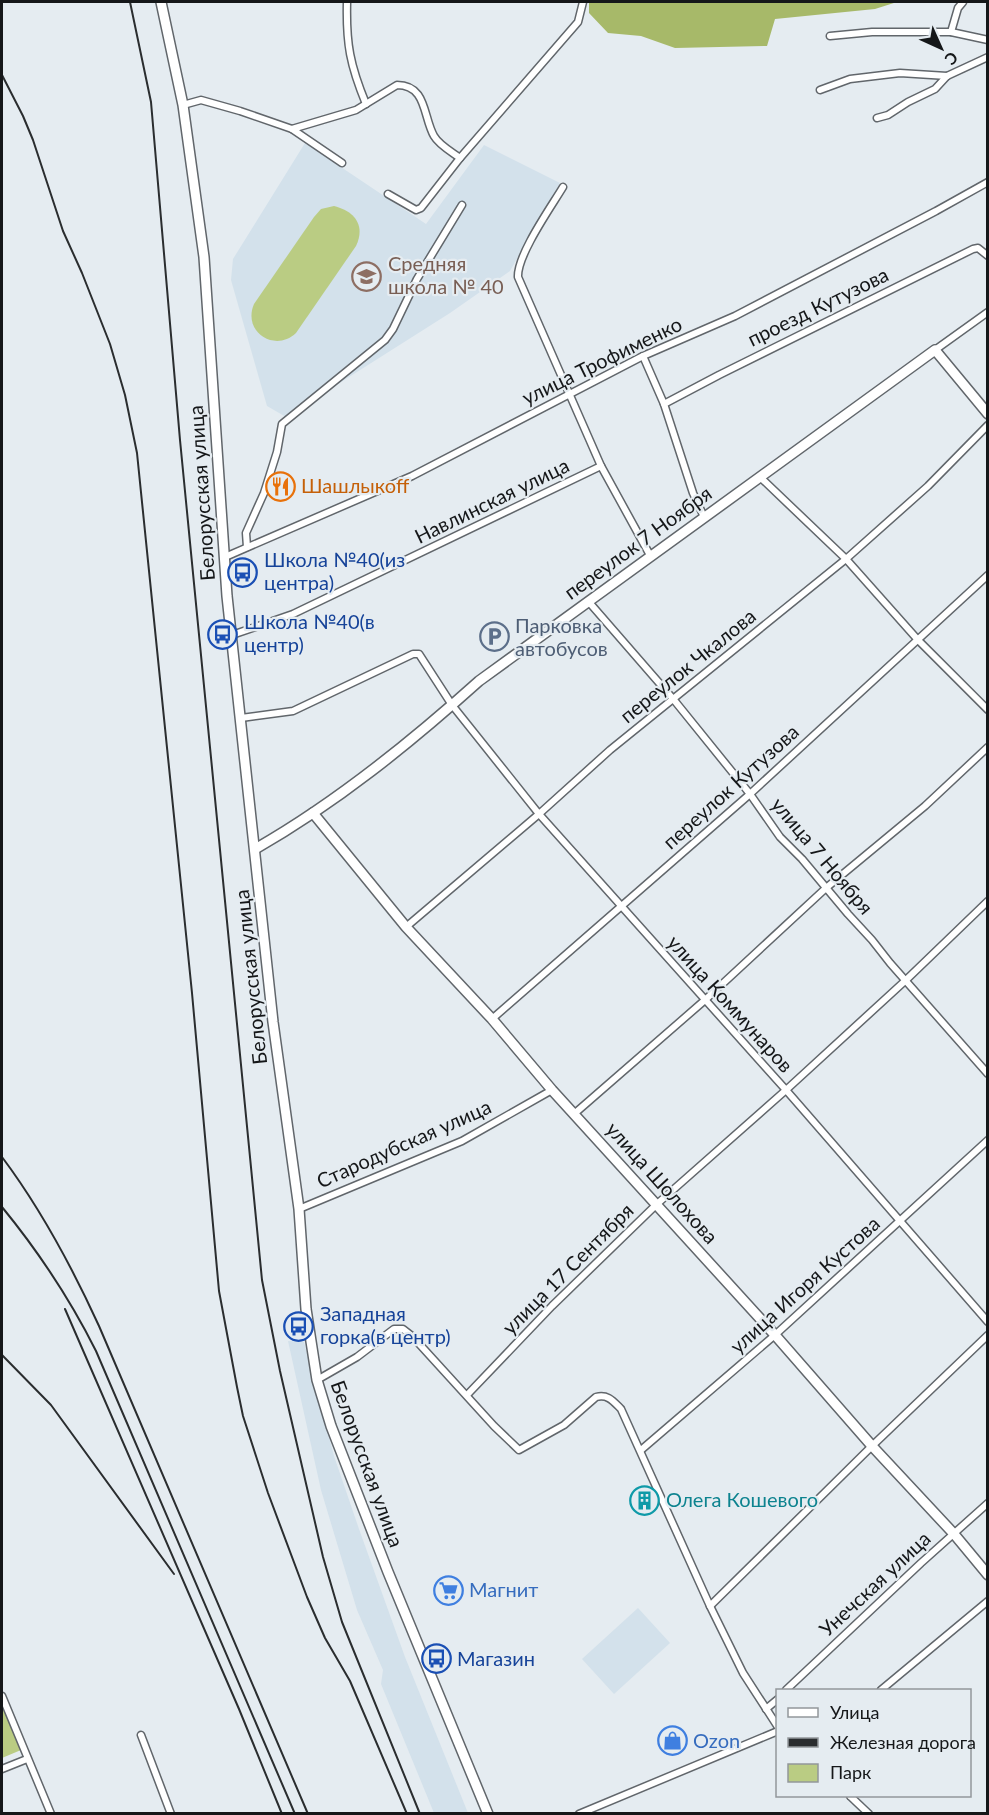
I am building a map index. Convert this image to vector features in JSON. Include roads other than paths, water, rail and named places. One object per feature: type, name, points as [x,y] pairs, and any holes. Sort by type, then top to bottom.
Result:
[{"type":"street","name":"Белорусская улица","points":[[161,2],[183,105],[204,257],[232,635],[273,1022],[299,1209],[306,1309],[317,1380],[331,1426],[388,1572],[488,1814]]},
{"type":"street","points":[[347,2],[348,50],[352,72],[366,104]]},
{"type":"street","points":[[388,194],[418,210],[578,22],[583,2]]},
{"type":"street","points":[[951,32],[958,8],[963,2]]},
{"type":"street","points":[[830,36],[872,32],[951,32],[987,40]]},
{"type":"street","points":[[820,90],[850,79],[890,75],[947,75],[987,57]]},
{"type":"street","points":[[877,118],[888,115],[935,89],[947,75]]},
{"type":"street","points":[[292,129],[356,110],[397,85],[410,87],[422,100],[434,138],[460,158]]},
{"type":"street","points":[[183,105],[201,100],[292,129],[342,163]]},
{"type":"street","name":"улица Трофименко","points":[[225,557],[412,476],[643,356],[735,316],[987,182]]},
{"type":"street","points":[[563,187],[530,241],[517,273],[601,466],[651,556]]},
{"type":"street","points":[[247,547],[246,533],[264,493],[277,452],[282,424],[369,356],[385,340],[417,279],[462,205]]},
{"type":"street","name":"проезд Кутузова","points":[[664,404],[973,249],[978,248],[987,256]]},
{"type":"street","name":"переулок 7 Ноября","points":[[255,849],[314,813],[427,728],[479,681],[987,312]]},
{"type":"street","points":[[935,350],[987,414]]},
{"type":"street","points":[[643,356],[664,404],[693,493],[704,517]]},
{"type":"street","name":"переулок Чкалова","points":[[406,927],[539,814],[610,750],[846,560],[928,486],[987,425]]},
{"type":"street","name":"Навлинская улица","points":[[232,635],[293,614],[601,466]]},
{"type":"street","points":[[760,477],[846,560],[918,640],[987,710]]},
{"type":"street","name":"переулок Кутузова","points":[[492,1019],[750,794],[987,575]]},
{"type":"street","name":"улица 7 Ноября","points":[[588,602],[674,700],[750,794],[780,837],[987,1074]]},
{"type":"street","name":"улица Коммунаров","points":[[241,718],[293,711],[416,654],[422,657],[452,705],[539,814],[786,1090],[987,1322]]},
{"type":"street","points":[[574,1114],[705,1000],[826,888],[925,806],[987,747]]},
{"type":"street","name":"улица Шолохова","points":[[314,813],[406,927],[492,1019],[552,1090],[954,1534],[987,1575]]},
{"type":"street","name":"улица 17 Сентября","points":[[467,1395],[552,1306],[657,1204],[906,980],[987,901]]},
{"type":"street","name":"Стародубская улица","points":[[299,1209],[462,1141],[552,1090]]},
{"type":"street","name":"улица Игоря Кустова","points":[[641,1450],[775,1335],[900,1223],[987,1140]]},
{"type":"street","points":[[317,1380],[357,1358],[394,1329],[403,1329],[519,1450],[564,1425],[596,1397],[602,1395],[609,1397],[621,1408],[742,1672],[776,1725]]},
{"type":"street","points":[[710,1606],[987,1335]]},
{"type":"street","name":"Унечская улица","points":[[787,1689],[987,1503]]},
{"type":"street","points":[[882,1689],[987,1601]]},
{"type":"street","points":[[2,1696],[51,1814]]},
{"type":"street","points":[[766,1709],[776,1700]]},
{"type":"street","points":[[579,1814],[776,1731]]},
{"type":"street","points":[[141,1735],[171,1814]]},
{"type":"street","points":[[2,1769],[27,1759]]},
{"type":"street","points":[[851,1797],[869,1814]]},
{"type":"railway","points":[[130,2],[151,102],[180,440],[262,1280],[280,1371],[323,1557],[342,1622],[420,1814]]},
{"type":"railway","points":[[2,75],[33,140],[63,231],[110,344],[125,395],[137,453],[192,993],[219,1291],[243,1416],[268,1493],[307,1597],[325,1638],[350,1681],[407,1814]]},
{"type":"railway","points":[[2,1157],[30,1197],[55,1239],[99,1326],[308,1814]]},
{"type":"railway","points":[[2,1207],[53,1276],[96,1351],[295,1814]]},
{"type":"railway","points":[[65,1309],[239,1709],[282,1814]]},
{"type":"railway","points":[[2,1355],[51,1405],[174,1574]]},
{"type":"place","name":"Средняя школа № 40","points":[[367,276]]},
{"type":"place","name":"Шашлыкоff","points":[[280,486]]},
{"type":"place","name":"Школа №40(из центра)","points":[[243,572]]},
{"type":"place","name":"Школа №40(в центр)","points":[[223,634]]},
{"type":"place","name":"Парковка автобусов","points":[[494,637]]},
{"type":"place","name":"Западная горка(в центр)","points":[[299,1326]]},
{"type":"place","name":"Олега Кошевого","points":[[645,1500]]},
{"type":"place","name":"Магнит","points":[[448,1590]]},
{"type":"place","name":"Магазин","points":[[436,1659]]},
{"type":"place","name":"Ozon","points":[[672,1741]]}]
